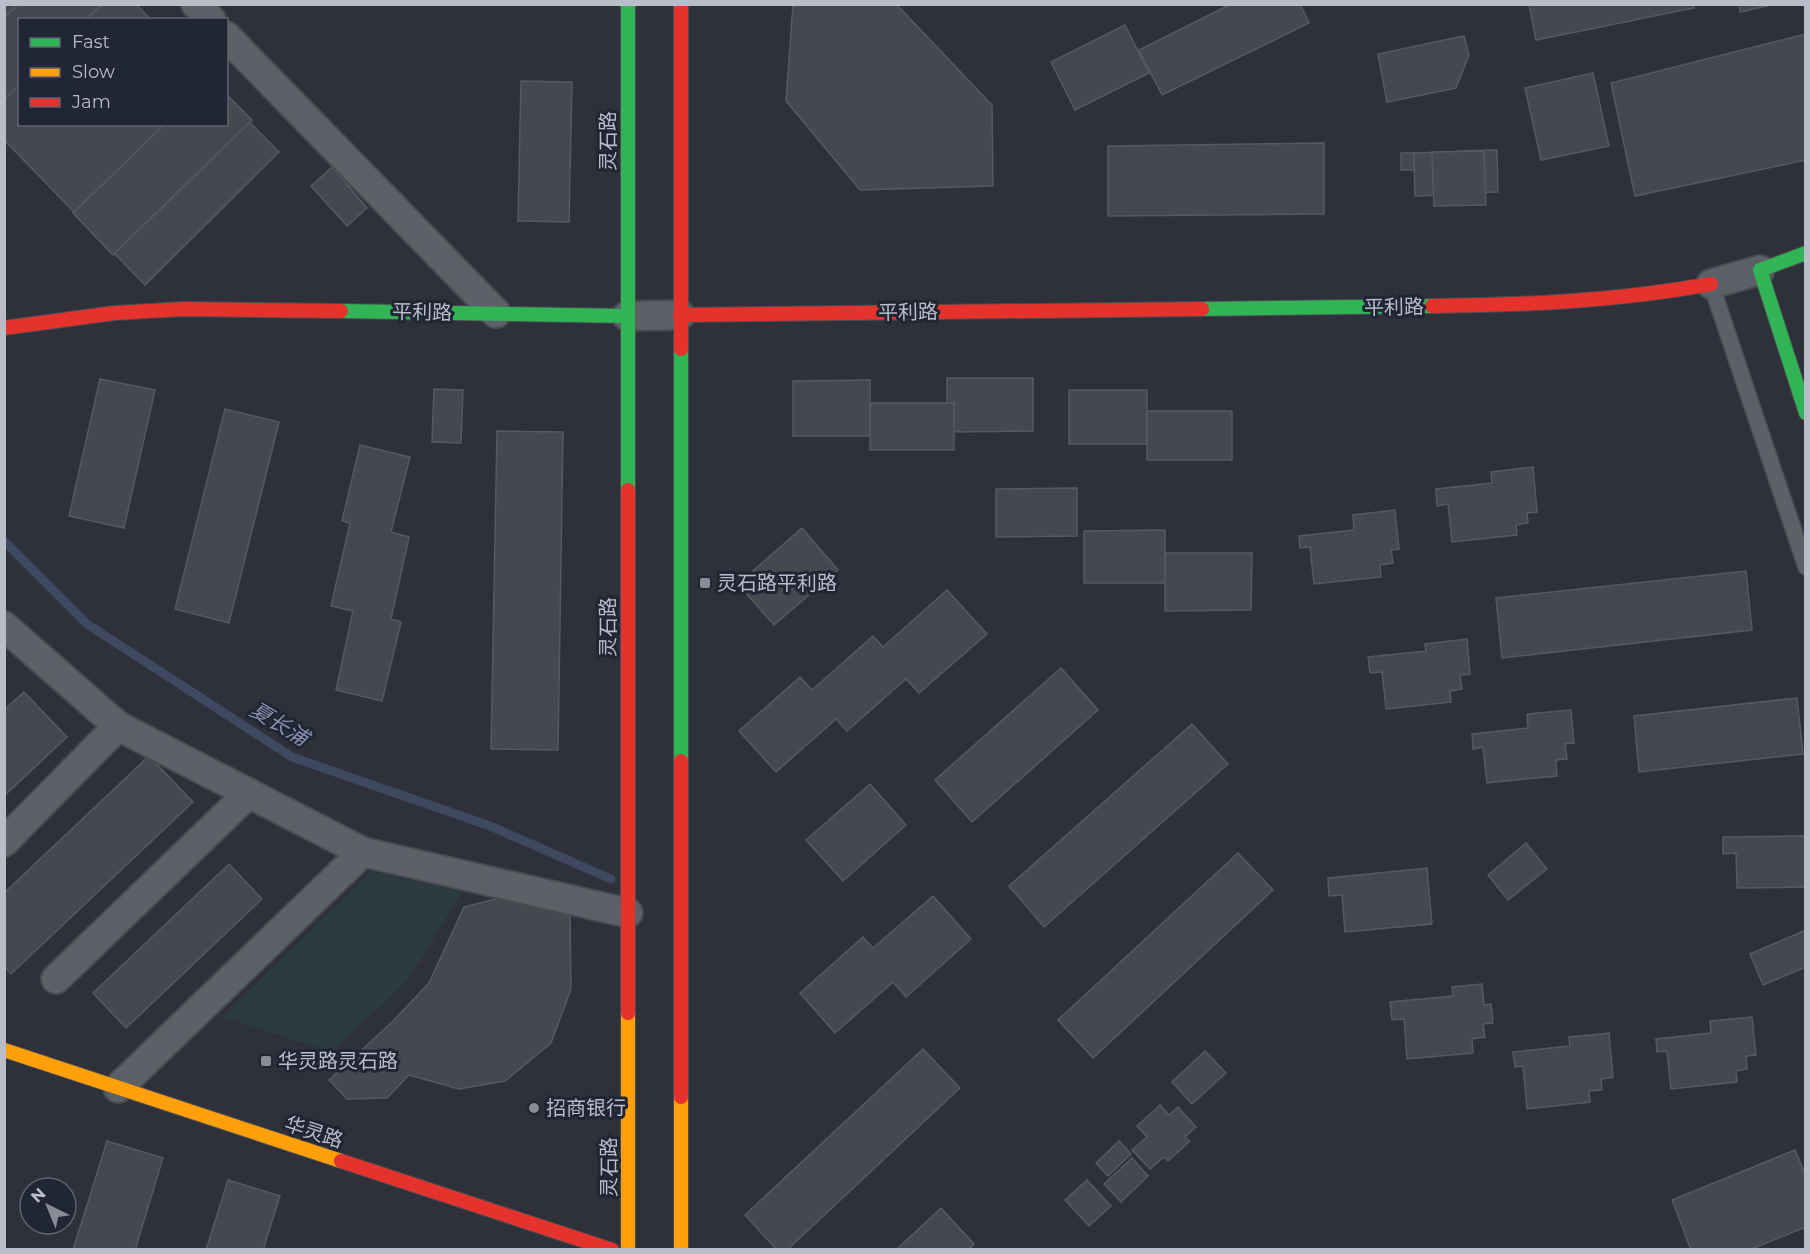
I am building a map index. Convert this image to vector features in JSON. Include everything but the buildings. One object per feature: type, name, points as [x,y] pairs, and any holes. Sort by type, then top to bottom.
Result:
[{"type":"main road","name":"灵石路","points":[[628,4],[628,1250]]},
{"type":"main road","points":[[681,4],[681,1250]]},
{"type":"main road","name":"平利路","points":[[1760,270],[1806,253]]},
{"type":"main road","points":[[1760,270],[1806,413]]},
{"type":"main road","name":"平利路","points":[[680,315],[1528,305],[1605,301],[1662,294],[1712,284]]},
{"type":"main road","name":"平利路","points":[[4,328],[114,313],[184,309],[627,316]]},
{"type":"main road","name":"华灵路","points":[[4,1050],[612,1250]]},
{"type":"street","points":[[196,4],[209,18]]},
{"type":"street","points":[[228,38],[496,314]]},
{"type":"street","name":"平利路","points":[[1712,284],[1760,270]]},
{"type":"street","name":"平利路","points":[[627,316],[680,315]]},
{"type":"street","points":[[11,642],[118,726],[363,852],[628,913]]},
{"type":"street","points":[[4,842],[118,726]]},
{"type":"street","points":[[56,979],[249,793]]},
{"type":"street","points":[[118,1088],[363,852]]},
{"type":"lane","points":[[1712,284],[1806,567]]},
{"type":"shaded area","points":[[372,871],[462,892],[409,979],[332,1052],[221,1017]]},
{"type":"waterway","name":"夏长浦","points":[[4,541],[87,624],[292,757],[490,826],[611,879]]},
{"type":"traffic: fast","points":[[628,4],[628,490]]},
{"type":"traffic: fast","points":[[1806,253],[1760,270],[1806,413]]},
{"type":"traffic: fast","points":[[1202,309],[1432,306]]},
{"type":"traffic: fast","points":[[341,311],[627,316]]},
{"type":"traffic: fast","points":[[681,349],[681,761]]},
{"type":"traffic: slow","points":[[628,1013],[628,1250]]},
{"type":"traffic: slow","points":[[4,1050],[341,1161]]},
{"type":"traffic: slow","points":[[681,1097],[681,1250]]},
{"type":"traffic: jam","points":[[681,4],[681,349]]},
{"type":"traffic: jam","points":[[1432,306],[1572,301],[1711,284]]},
{"type":"traffic: jam","points":[[4,328],[114,313],[184,309],[341,311]]},
{"type":"traffic: jam","points":[[680,315],[1202,309]]},
{"type":"traffic: jam","points":[[628,490],[628,1013]]},
{"type":"traffic: jam","points":[[681,761],[681,1097]]},
{"type":"traffic: jam","points":[[341,1161],[612,1250]]},
{"type":"place","name":"灵石路平利路","points":[[705,583]]},
{"type":"place","name":"华灵路灵石路","points":[[266,1061]]},
{"type":"place","name":"招商银行","points":[[534,1108]]}]
